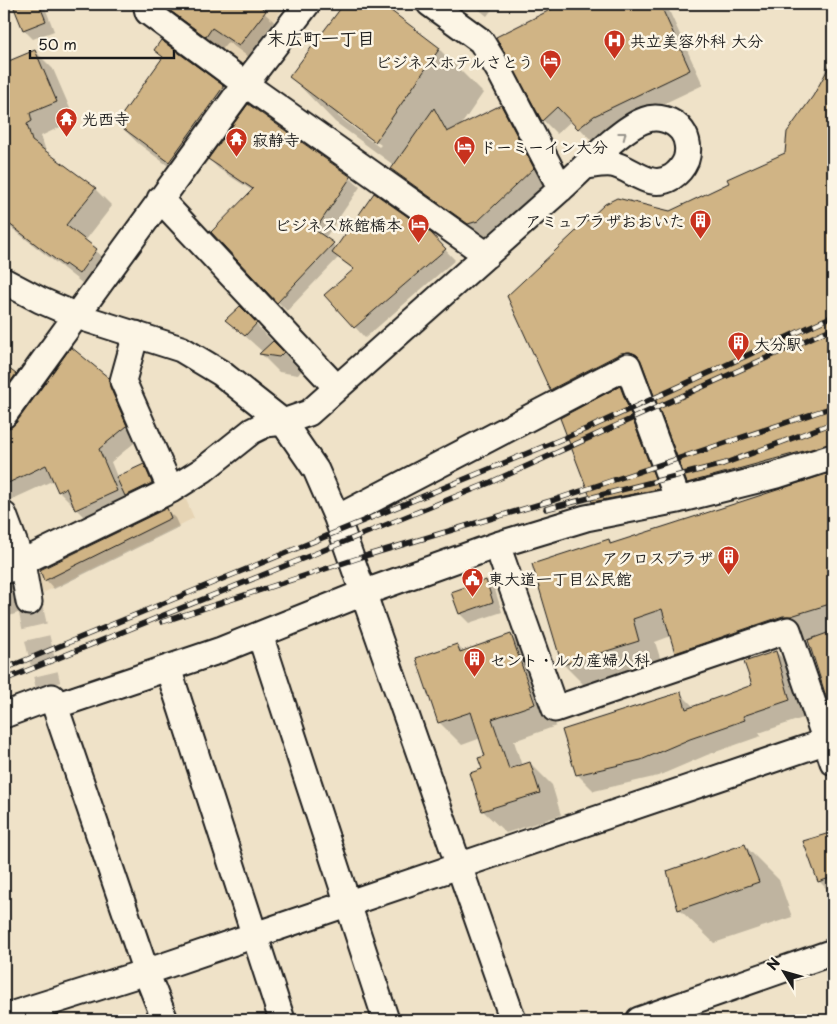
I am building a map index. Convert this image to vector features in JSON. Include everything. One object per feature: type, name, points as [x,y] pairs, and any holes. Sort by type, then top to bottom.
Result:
[{"type":"street","points":[[146,4],[148,12],[245,84],[487,255]]},
{"type":"street","points":[[4,416],[160,199],[307,4]]},
{"type":"street","points":[[430,4],[481,41],[561,189]]},
{"type":"street","points":[[13,567],[171,490],[203,470],[252,431],[266,424],[283,422],[308,413],[586,166]]},
{"type":"street","points":[[160,199],[337,388]]},
{"type":"street","points":[[4,281],[40,300],[77,316],[163,342],[200,359],[283,422],[316,470],[337,518],[513,1020]]},
{"type":"street","points":[[136,334],[123,381],[171,490]]},
{"type":"street","points":[[337,518],[628,366],[678,500]]},
{"type":"street","points":[[4,715],[51,696],[168,668],[260,635],[364,593],[497,545],[586,518],[678,500],[777,475],[833,456]]},
{"type":"street","points":[[4,515],[13,567],[29,602]]},
{"type":"street","points":[[4,1017],[146,972],[459,865],[831,748],[788,630],[555,708],[497,545]]},
{"type":"street","points":[[260,635],[346,904],[386,1020]]},
{"type":"street","points":[[168,668],[282,1020]]},
{"type":"street","points":[[51,696],[146,972],[165,1020]]},
{"type":"street","points":[[639,1020],[833,952]]},
{"type":"shaded area","points":[[153,4],[286,4],[240,68]]},
{"type":"shaded area","points":[[184,495],[194,518],[43,593],[34,570],[36,564]]},
{"type":"building","points":[[26,4],[39,4],[46,21],[23,30],[14,8]]},
{"type":"building","points":[[161,4],[257,4],[266,11],[239,46],[212,28],[206,37]]},
{"type":"building","points":[[344,4],[382,4],[440,48],[375,142],[289,77]]},
{"type":"building","points":[[562,4],[660,4],[690,70],[594,116],[578,129],[557,107],[542,121],[496,37]]},
{"type":"building","points":[[161,40],[224,86],[169,162],[116,123],[163,57],[154,50]]},
{"type":"building","points":[[35,50],[57,102],[30,113],[32,121],[27,124],[32,141],[96,188],[66,225],[97,249],[79,274],[65,264],[64,266],[4,220],[4,63]]},
{"type":"building","points":[[833,60],[833,443],[687,483],[641,361],[637,355],[630,352],[621,353],[550,390],[507,296],[605,204],[617,198],[670,211],[729,183],[727,179],[785,153],[787,132],[813,96]]},
{"type":"building","points":[[248,104],[351,177],[315,230],[334,243],[277,303],[211,232],[253,189],[208,159]]},
{"type":"building","name":"ドーミーイン大分","points":[[501,105],[534,168],[478,221],[468,224],[391,169],[434,108],[447,132]]},
{"type":"building","points":[[374,193],[431,233],[446,249],[354,328],[324,295],[354,269],[332,253]]},
{"type":"building","points":[[240,306],[257,323],[245,336],[225,320]]},
{"type":"building","points":[[273,341],[284,352],[279,357],[259,354]]},
{"type":"building","points":[[71,347],[109,378],[110,387],[127,426],[99,449],[117,491],[75,510],[66,488],[58,492],[46,465],[4,485],[4,429],[16,423]]},
{"type":"building","points":[[4,365],[16,374],[4,391]]},
{"type":"building","points":[[620,386],[659,489],[592,502],[560,418]]},
{"type":"building","points":[[144,464],[152,483],[125,496],[116,477]]},
{"type":"building","name":"アクロスプラザ","points":[[833,472],[833,603],[791,616],[783,616],[675,653],[662,609],[633,619],[639,641],[562,665],[532,564],[609,539],[610,544]]},
{"type":"building","points":[[167,508],[171,518],[44,581],[40,570]]},
{"type":"building","name":"東大道一丁目公民館","points":[[486,580],[493,602],[459,614],[451,592]]},
{"type":"building","points":[[833,631],[833,712],[831,712],[808,640]]},
{"type":"building","name":"セント・ルカ産婦人科","points":[[511,634],[535,704],[492,719],[509,769],[530,762],[540,793],[482,811],[470,773],[482,769],[478,758],[485,756],[471,712],[438,723],[416,658],[457,644],[460,652]]},
{"type":"building","points":[[776,651],[790,700],[743,716],[745,720],[690,739],[641,760],[576,775],[562,730],[681,692],[686,709],[752,685],[744,662]]},
{"type":"building","points":[[833,832],[833,877],[818,882],[803,841]]},
{"type":"building","points":[[745,844],[759,882],[678,910],[667,871]]},
{"type":"tunnel","points":[[29,602],[48,685]]},
{"type":"railway","points":[[4,669],[591,427],[833,316]]},
{"type":"railway","points":[[4,680],[489,483],[833,328]]},
{"type":"railway","points":[[162,622],[368,555],[554,500],[833,407]]},
{"type":"railway","points":[[546,509],[723,464],[833,423]]},
{"type":"place","name":"共立美容外科 大分","points":[[614,59]]},
{"type":"place","name":"ビジネスホテルさとう","points":[[550,80]]},
{"type":"place","name":"光西寺","points":[[66,137]]},
{"type":"place","name":"寂静寺","points":[[236,158]]},
{"type":"place","name":"ドーミーイン大分","points":[[464,165]]},
{"type":"place","name":"アミュプラザおおいた","points":[[701,239]]},
{"type":"place","name":"ビジネス旅館橋本","points":[[418,243]]},
{"type":"place","name":"大分駅","points":[[738,362]]},
{"type":"place","name":"アクロスプラザ","points":[[729,576]]},
{"type":"place","name":"東大道一丁目公民館","points":[[472,597]]},
{"type":"place","name":"セント・ルカ産婦人科","points":[[474,678]]},
{"type":"district","name":"末広町一丁目","points":[[321,37]]}]
